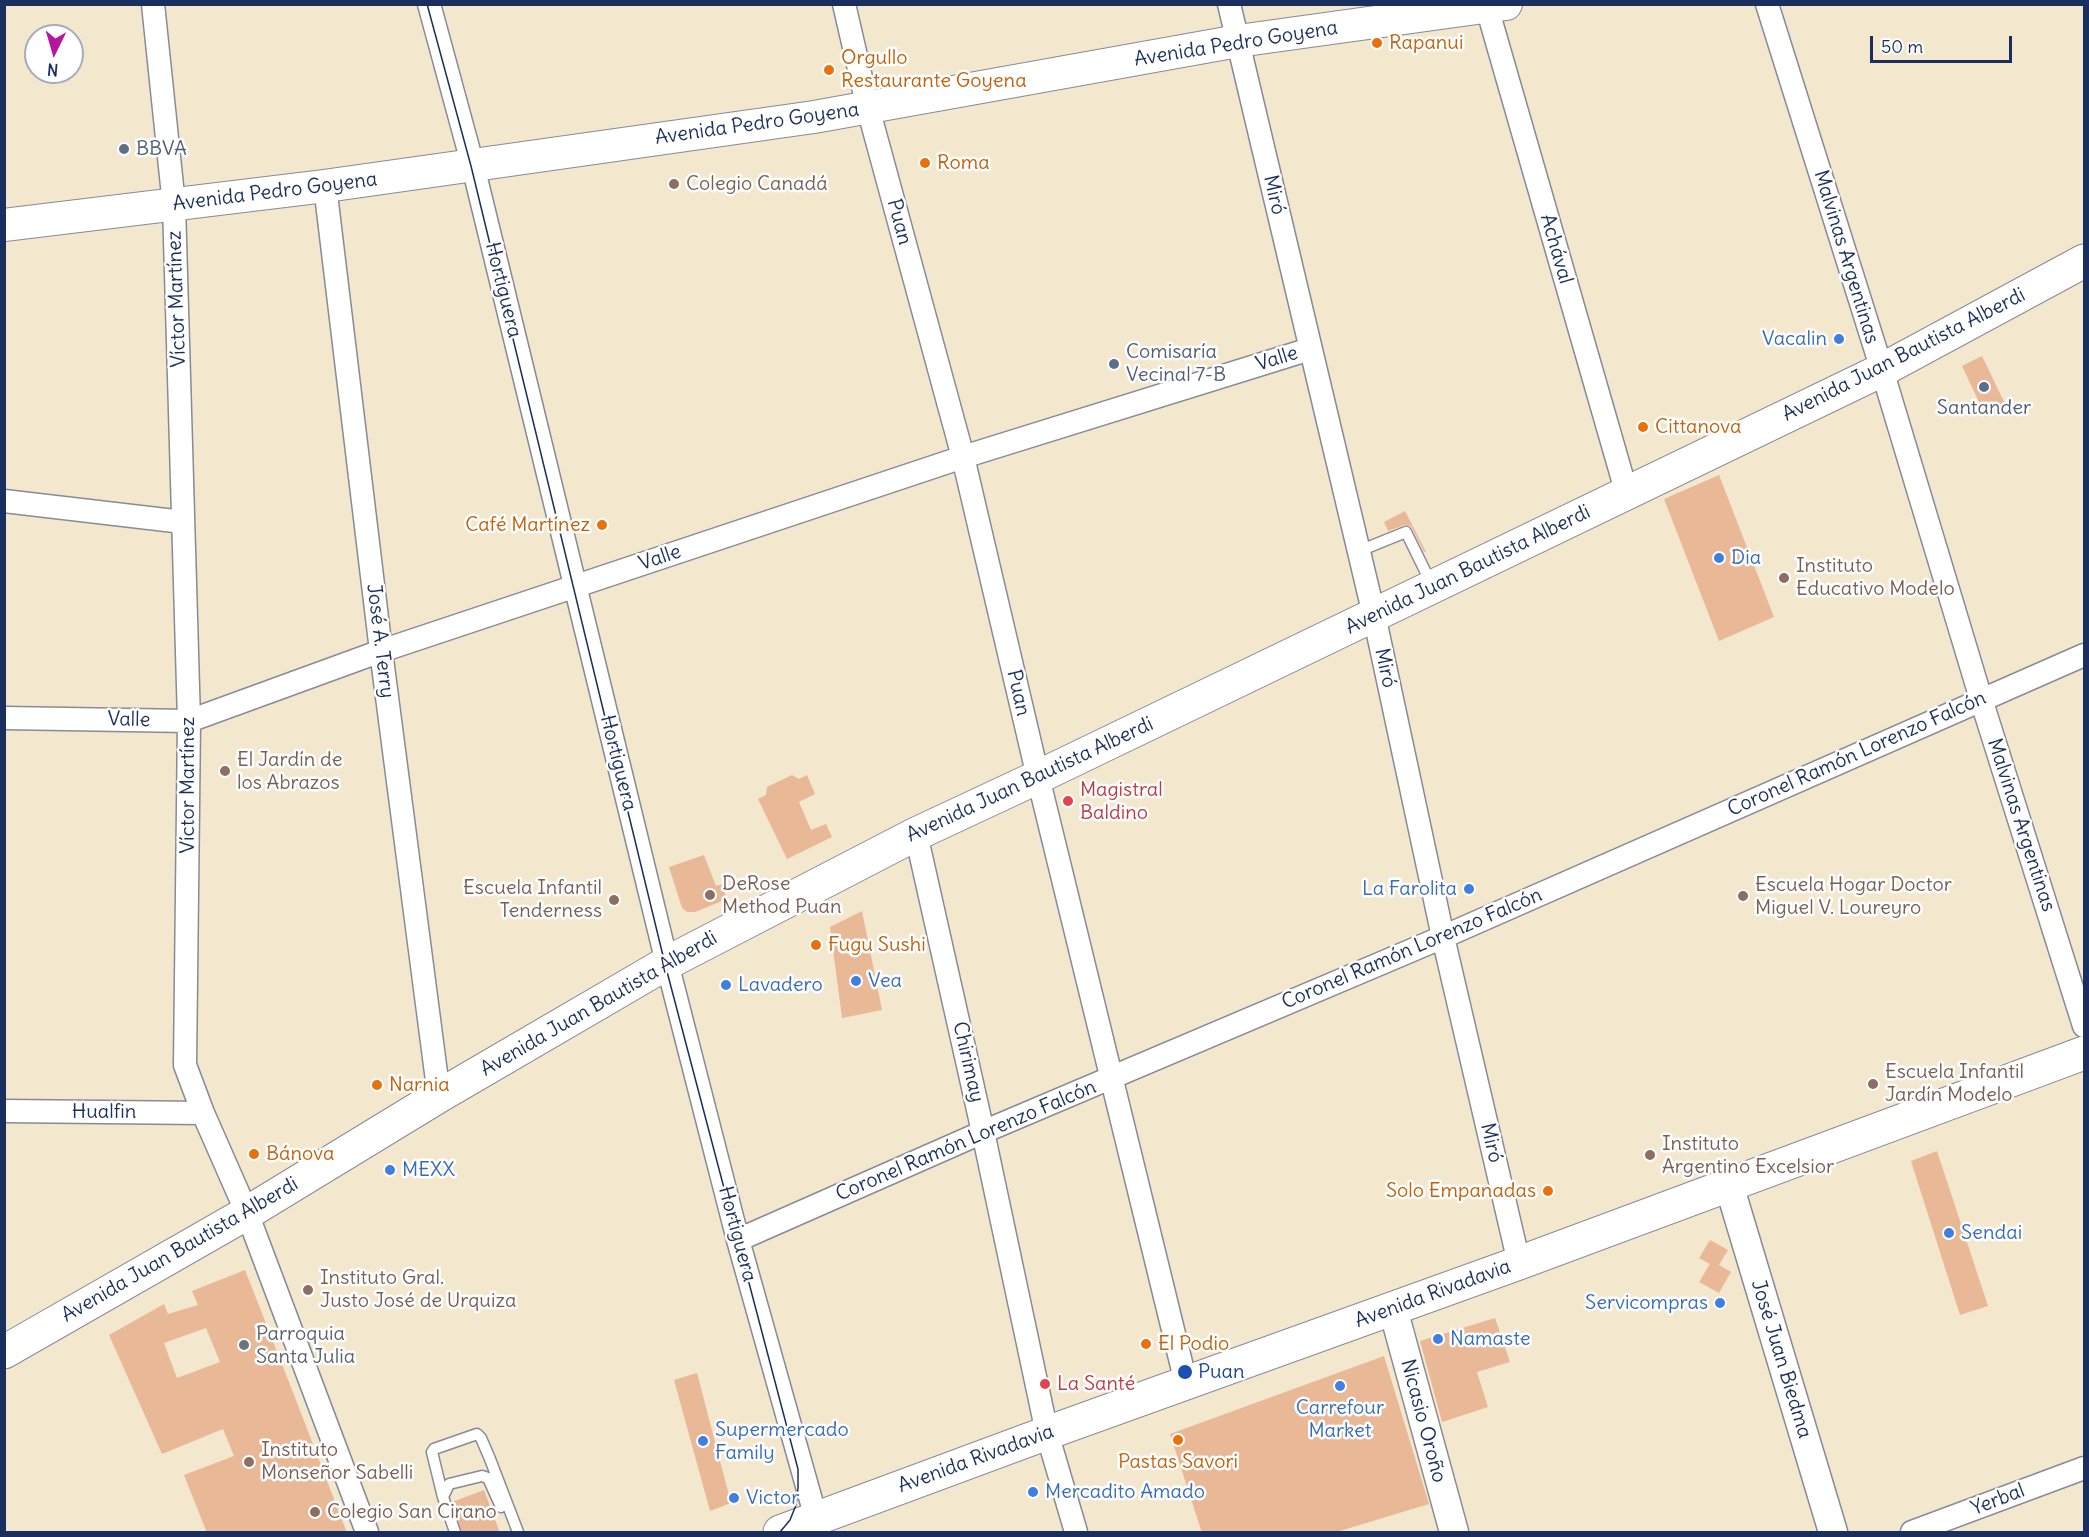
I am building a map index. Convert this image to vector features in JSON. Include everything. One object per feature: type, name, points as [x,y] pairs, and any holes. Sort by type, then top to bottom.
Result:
[{"type":"main road","name":"Avenida Pedro Goyena","points":[[4,225],[473,166],[868,108],[1238,41],[1493,5]]},
{"type":"main road","name":"Avenida Juan Bautista Alberdi","points":[[4,1352],[247,1213],[439,1096],[667,963],[916,834],[1882,370],[2085,261]]},
{"type":"main road","name":"Avenida Rivadavia","points":[[780,1533],[1047,1433],[1520,1263],[2085,1053]]},
{"type":"street","name":"Víctor Martínez","points":[[153,4],[174,205],[189,721],[185,1065],[203,1113],[247,1213],[367,1533]]},
{"type":"street","name":"Hortiguera","points":[[429,4],[473,166],[667,963],[738,1240],[816,1518]]},
{"type":"street","name":"Puan","points":[[844,4],[868,108],[963,457],[1038,777],[1186,1383]]},
{"type":"street","name":"Miró","points":[[1229,4],[1374,615],[1443,937],[1520,1263]]},
{"type":"street","name":"Malvinas Argentinas","points":[[1767,4],[1882,370],[1981,699],[2085,1026]]},
{"type":"street","name":"Achával","points":[[1493,5],[1627,494]]},
{"type":"street","name":"José A. Terry","points":[[325,186],[381,651],[439,1096]]},
{"type":"street","name":"Valle","points":[[4,718],[189,721],[381,651],[963,457],[1310,349]]},
{"type":"street","points":[[4,501],[183,522]]},
{"type":"street","name":"Coronel Ramón Lorenzo Falcón","points":[[738,1240],[983,1132],[1443,937],[2085,655]]},
{"type":"street","name":"Chirimay","points":[[916,834],[1047,1433],[1076,1533]]},
{"type":"street","name":"Hualfin","points":[[4,1111],[203,1113]]},
{"type":"street","name":"José Juan Biedma","points":[[1730,1185],[1833,1533]]},
{"type":"street","name":"Nicasio Oroño","points":[[1393,1309],[1454,1533]]},
{"type":"street","name":"Yerbal","points":[[1912,1533],[2085,1468]]},
{"type":"lane","points":[[1359,551],[1406,532],[1433,587]]},
{"type":"lane","points":[[455,1533],[432,1452],[434,1449],[477,1434],[485,1448],[518,1533]]},
{"type":"lane","points":[[443,1497],[449,1484],[482,1476],[488,1478],[503,1512],[513,1520]]},
{"type":"building","name":"Santander","points":[[1982,356],[2007,408],[1986,417],[1962,366]]},
{"type":"building","name":"Dia","points":[[1719,475],[1774,617],[1719,641],[1664,499]]},
{"type":"building","points":[[1405,511],[1426,552],[1411,526],[1404,525],[1388,531],[1384,522]]},
{"type":"building","points":[[792,775],[799,779],[807,775],[815,794],[799,802],[811,830],[826,824],[832,837],[787,859],[758,799],[766,795],[767,787]]},
{"type":"building","points":[[704,855],[716,886],[722,884],[727,899],[695,912],[687,912],[682,908],[669,867]]},
{"type":"building","name":"Vea","points":[[862,911],[882,1010],[842,1018],[830,927]]},
{"type":"building","name":"Sendai","points":[[1937,1151],[1988,1306],[1960,1315],[1911,1161]]},
{"type":"building","points":[[1710,1240],[1728,1250],[1719,1265],[1731,1272],[1719,1293],[1699,1282],[1710,1264],[1699,1258]]},
{"type":"building","points":[[245,1270],[347,1533],[207,1533],[184,1475],[234,1456],[223,1429],[162,1454],[109,1335],[164,1304],[168,1314],[198,1305],[192,1291]],"holes":[[[206,1328],[220,1362],[177,1378],[164,1343]]]},
{"type":"building","points":[[1495,1318],[1510,1362],[1477,1372],[1488,1407],[1442,1422],[1420,1341]]},
{"type":"building","points":[[1384,1356],[1429,1504],[1333,1533],[1202,1533],[1170,1434]]},
{"type":"building","name":"Supermercado Family","points":[[697,1373],[731,1503],[710,1511],[674,1380]]},
{"type":"building","points":[[484,1490],[500,1533],[462,1533],[452,1502]]},
{"type":"tram line","points":[[427,4],[471,166],[665,964],[798,1469],[796,1505],[790,1520],[780,1532]]},
{"type":"place","name":"Rapanui","points":[[1377,43]]},
{"type":"place","name":"Orgullo Restaurante Goyena","points":[[829,70]]},
{"type":"place","name":"BBVA","points":[[124,149]]},
{"type":"place","name":"Roma","points":[[925,163]]},
{"type":"place","name":"Colegio Canadá","points":[[674,184]]},
{"type":"place","name":"Vacalin","points":[[1839,339]]},
{"type":"place","name":"Comisaría Vecinal 7-B","points":[[1114,364]]},
{"type":"place","name":"Santander","points":[[1984,387]]},
{"type":"place","name":"Cittanova","points":[[1643,427]]},
{"type":"place","name":"Café Martínez","points":[[602,525]]},
{"type":"place","name":"Dia","points":[[1719,558]]},
{"type":"place","name":"Instituto Educativo Modelo","points":[[1784,578]]},
{"type":"place","name":"El Jardín de los Abrazos","points":[[225,771]]},
{"type":"place","name":"Magistral Baldino","points":[[1068,801]]},
{"type":"place","name":"La Farolita","points":[[1469,889]]},
{"type":"place","name":"DeRose Method Puan","points":[[710,895]]},
{"type":"place","name":"Escuela Hogar Doctor Miguel V. Loureyro","points":[[1743,896]]},
{"type":"place","name":"Escuela Infantil Tenderness","points":[[614,900]]},
{"type":"place","name":"Fugu Sushi","points":[[816,945]]},
{"type":"place","name":"Vea","points":[[856,981]]},
{"type":"place","name":"Lavadero","points":[[726,985]]},
{"type":"place","name":"Escuela Infantil Jardín Modelo","points":[[1873,1084]]},
{"type":"place","name":"Narnia","points":[[377,1085]]},
{"type":"place","name":"Bánova","points":[[254,1154]]},
{"type":"place","name":"Instituto Argentino Excelsior","points":[[1650,1155]]},
{"type":"place","name":"MEXX","points":[[390,1170]]},
{"type":"place","name":"Solo Empanadas","points":[[1548,1191]]},
{"type":"place","name":"Sendai","points":[[1949,1233]]},
{"type":"place","name":"Instituto Gral. Justo José de Urquiza","points":[[308,1290]]},
{"type":"place","name":"Servicompras","points":[[1720,1303]]},
{"type":"place","name":"Namaste","points":[[1438,1339]]},
{"type":"place","name":"El Podio","points":[[1146,1344]]},
{"type":"place","name":"Parroquia Santa Julia","points":[[244,1345]]},
{"type":"place","name":"Puan","points":[[1185,1372]]},
{"type":"place","name":"La Santé","points":[[1045,1384]]},
{"type":"place","name":"Carrefour Market","points":[[1340,1386]]},
{"type":"place","name":"Pastas Savori","points":[[1178,1440]]},
{"type":"place","name":"Supermercado Family","points":[[703,1441]]},
{"type":"place","name":"Instituto Monseñor Sabelli","points":[[249,1462]]},
{"type":"place","name":"Mercadito Amado","points":[[1033,1492]]},
{"type":"place","name":"Victor","points":[[734,1498]]},
{"type":"place","name":"Colegio San Cirano","points":[[315,1512]]}]
